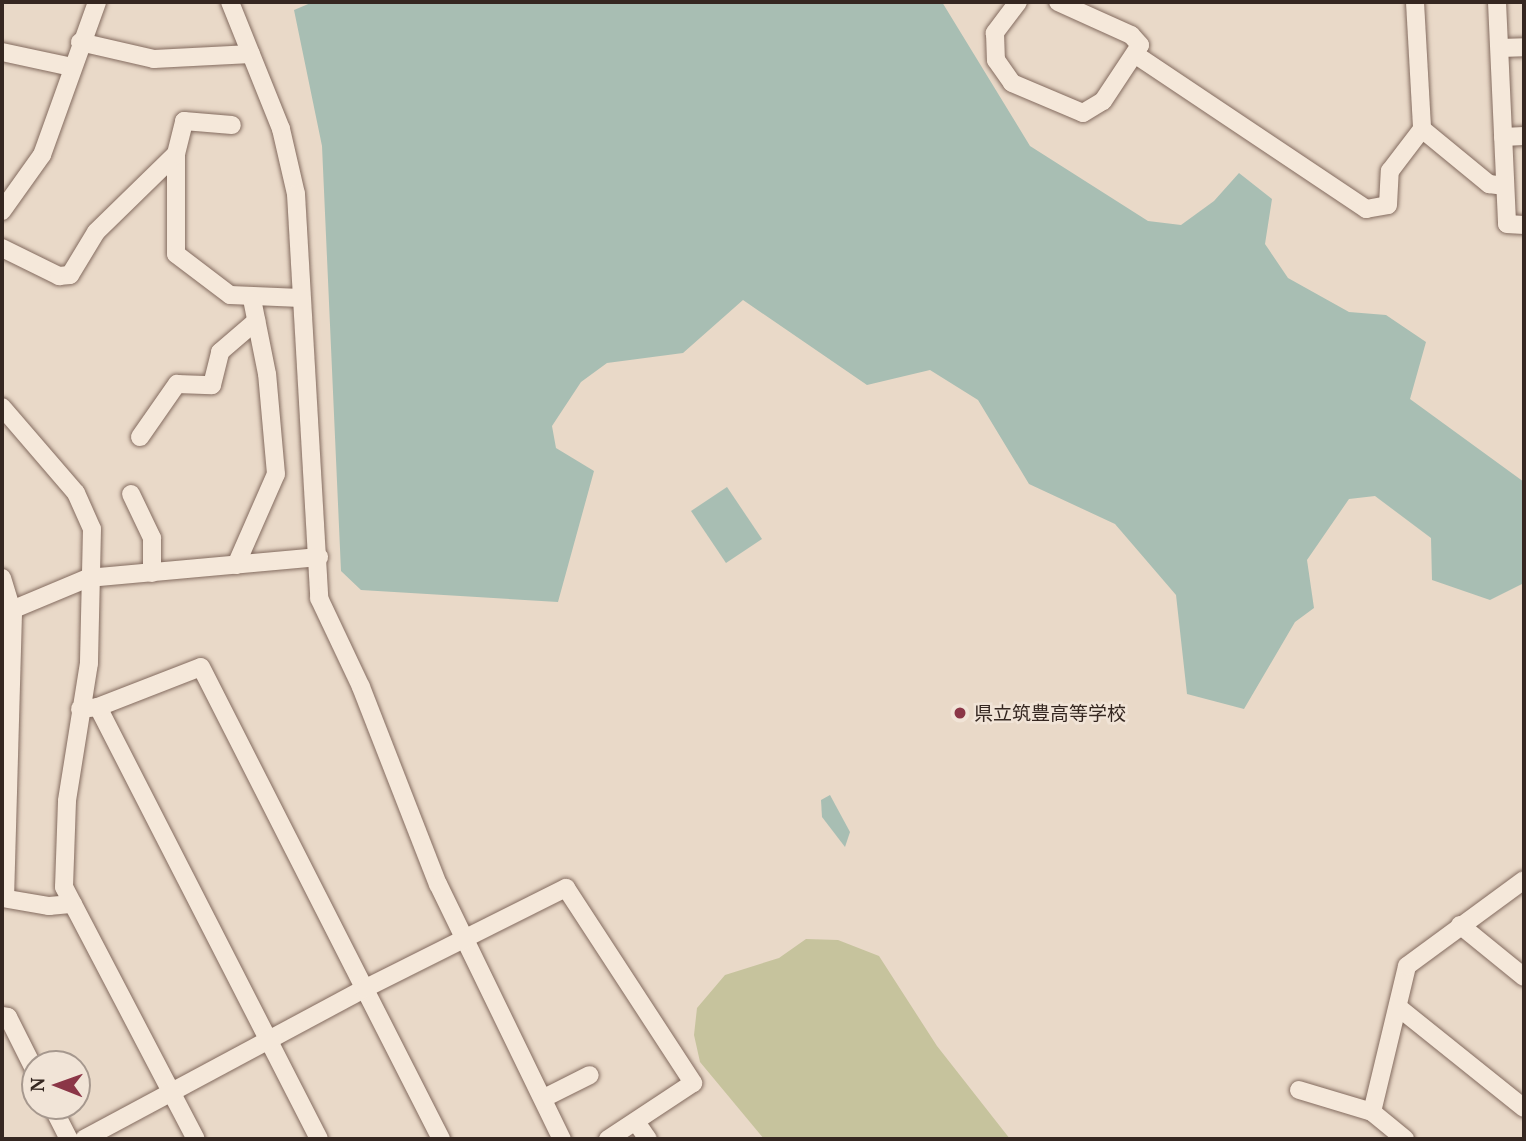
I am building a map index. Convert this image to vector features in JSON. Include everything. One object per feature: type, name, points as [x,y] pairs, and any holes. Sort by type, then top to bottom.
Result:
[{"type":"street","points":[[2,211],[42,155],[96,2]]},
{"type":"street","points":[[230,2],[281,129],[296,194],[319,557],[319,598],[361,687],[465,941],[562,1139]]},
{"type":"street","points":[[1018,2],[995,33],[993,44],[996,60],[1012,83],[1083,113],[1103,101],[1136,55],[1140,45],[1131,35],[1058,2]]},
{"type":"street","points":[[1136,55],[1366,209],[1388,205],[1391,171],[1422,129],[1415,2]]},
{"type":"street","points":[[1497,2],[1507,224],[1524,225]]},
{"type":"street","points":[[80,42],[153,59],[251,54]]},
{"type":"street","points":[[1500,48],[1524,47]]},
{"type":"street","points":[[2,52],[72,67]]},
{"type":"street","points":[[232,125],[184,121],[176,154],[176,254],[229,295],[252,299],[301,298]]},
{"type":"street","points":[[1422,129],[1489,184],[1505,186]]},
{"type":"street","points":[[1503,136],[1524,136]]},
{"type":"street","points":[[2,248],[59,276],[70,275],[96,232],[176,154]]},
{"type":"street","points":[[236,565],[276,474],[267,374],[252,299]]},
{"type":"street","points":[[140,437],[177,384],[212,385],[220,352],[256,321]]},
{"type":"street","points":[[2,407],[76,493],[92,529],[93,563],[88,578],[89,708],[67,801],[64,887],[196,1139]]},
{"type":"street","points":[[131,494],[152,538],[152,573]]},
{"type":"street","points":[[7,613],[88,578],[319,557]]},
{"type":"street","points":[[2,578],[7,613],[3,898],[49,906],[73,904]]},
{"type":"street","points":[[89,708],[201,667],[441,1139]]},
{"type":"street","points":[[89,708],[319,1139]]},
{"type":"street","points":[[1372,1112],[1407,966],[1524,880]]},
{"type":"street","points":[[83,1139],[364,989],[465,941],[566,888],[693,1083],[608,1139]]},
{"type":"street","points":[[1460,925],[1524,977]]},
{"type":"street","points":[[1398,1007],[1524,1108]]},
{"type":"street","points":[[2,1016],[8,1017],[24,1050]]},
{"type":"street","points":[[544,1098],[590,1075]]},
{"type":"street","points":[[1299,1090],[1372,1112],[1405,1139]]},
{"type":"street","points":[[59,1120],[69,1139]]},
{"type":"street","points":[[636,1122],[649,1139]]},
{"type":"shaded area","points":[[313,2],[942,2],[1030,146],[1148,221],[1181,225],[1214,201],[1239,173],[1272,199],[1265,244],[1288,278],[1349,312],[1386,315],[1426,342],[1410,399],[1524,482],[1524,583],[1490,600],[1432,580],[1431,538],[1375,496],[1349,499],[1307,560],[1314,608],[1295,622],[1244,709],[1187,694],[1176,595],[1115,524],[1029,484],[978,400],[930,370],[867,385],[743,300],[683,353],[607,363],[581,382],[552,426],[556,448],[594,471],[558,602],[361,590],[341,571],[322,146],[294,10]]},
{"type":"shaded area","points":[[727,487],[762,539],[726,563],[691,511]]},
{"type":"shaded area","points":[[830,795],[850,832],[845,847],[822,817],[821,800]]},
{"type":"shaded area","points":[[806,939],[838,940],[879,956],[937,1046],[1010,1139],[764,1139],[700,1062],[694,1035],[697,1008],[725,975],[779,958]]},
{"type":"place","name":"県立筑豊高等学校","points":[[960,713]]}]
